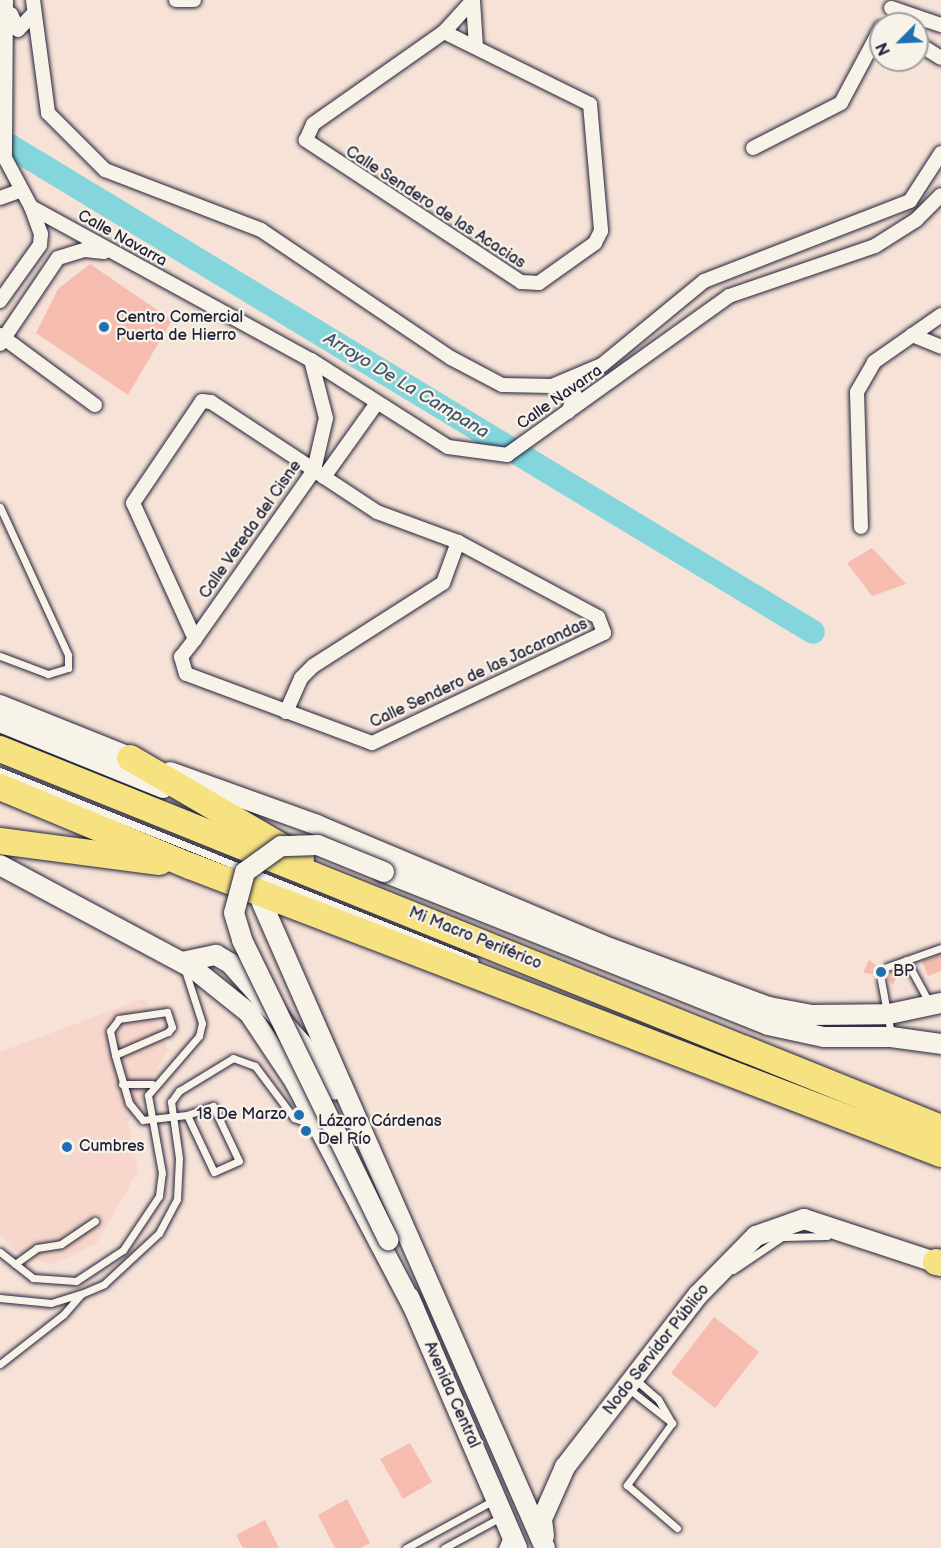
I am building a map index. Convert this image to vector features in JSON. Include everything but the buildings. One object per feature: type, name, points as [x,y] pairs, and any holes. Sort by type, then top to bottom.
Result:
[{"type":"highway","points":[[0,749],[390,909],[941,1128]]},
{"type":"highway","points":[[130,758],[390,909]]},
{"type":"highway","points":[[0,787],[190,866],[941,1154]]},
{"type":"highway","points":[[0,841],[190,866]]},
{"type":"main road","points":[[0,705],[130,758],[317,825],[602,945],[759,1004],[812,1015],[889,1014],[936,1005]]},
{"type":"main road","points":[[0,722],[171,791]]},
{"type":"main road","name":"Avenida Central","points":[[506,1528],[414,1310],[388,1240],[237,931],[234,904],[245,872],[281,846],[318,845],[768,1025],[824,1037],[891,1037],[941,1044]]},
{"type":"main road","points":[[0,865],[182,962],[222,989],[261,1027],[317,1126],[414,1310]]},
{"type":"main road","points":[[262,903],[358,1124]]},
{"type":"main road","points":[[182,962],[216,956],[230,963],[301,1043],[358,1124]]},
{"type":"main road","name":"Avenida Central","points":[[358,1124],[546,1548]]},
{"type":"main road","name":"Nodo Servidor Público","points":[[546,1548],[542,1519],[550,1494],[630,1383],[714,1278],[756,1236],[789,1220],[820,1222],[939,1263]]},
{"type":"street","points":[[9,0],[14,29],[27,26],[33,7]]},
{"type":"street","name":"Calle Navarra","points":[[9,0],[4,152],[19,191],[31,207],[114,255],[311,360],[448,447],[512,452],[729,296],[875,246],[916,220],[941,195]]},
{"type":"street","points":[[176,0],[194,0]]},
{"type":"street","name":"Calle Sendero de las Acacias","points":[[444,32],[580,96],[593,116],[601,231],[595,243],[530,286],[306,140],[313,124],[444,32],[473,0]]},
{"type":"street","name":"Calle Sendero de las Acacias","points":[[473,0],[476,47]]},
{"type":"street","points":[[893,4],[941,25]]},
{"type":"street","name":"Calle Navarra","points":[[33,7],[48,113],[105,170],[261,230],[452,358],[502,385],[552,386],[602,365],[704,281],[910,201],[941,153]]},
{"type":"street","points":[[753,148],[841,103],[869,50]]},
{"type":"street","points":[[0,198],[19,191]]},
{"type":"street","points":[[0,301],[40,245],[42,234],[31,207]]},
{"type":"street","points":[[95,405],[1,339],[58,258],[85,250],[114,255]]},
{"type":"street","points":[[861,527],[857,393],[874,362],[941,315]]},
{"type":"street","points":[[912,335],[941,347]]},
{"type":"street","name":"Calle Vereda del Cisne","points":[[311,360],[326,418],[319,473]]},
{"type":"street","points":[[552,386],[571,389],[574,402],[567,414]]},
{"type":"street","name":"Calle Sendero de las Jacarandas","points":[[186,674],[372,743],[604,633],[598,617],[458,542],[377,512],[211,402],[194,406],[133,503],[195,639]]},
{"type":"street","name":"Calle Vereda del Cisne","points":[[186,674],[181,657],[319,473],[377,403]]},
{"type":"street","points":[[286,712],[301,678],[313,666],[443,583],[458,542]]},
{"type":"lane","points":[[0,507],[68,655],[68,668],[48,674],[0,656]]},
{"type":"lane","name":"Mi Macro Periférico","points":[[0,761],[485,962],[0,771]]},
{"type":"lane","points":[[887,967],[932,954],[941,948]]},
{"type":"lane","points":[[906,960],[936,1005]]},
{"type":"lane","points":[[0,1252],[33,1278],[55,1283],[97,1272],[123,1250],[159,1196],[162,1173],[150,1120],[152,1084],[199,1036],[199,1009],[182,962]]},
{"type":"lane","points":[[881,980],[889,1014],[891,1037]]},
{"type":"lane","points":[[571,1000],[941,1147]]},
{"type":"lane","points":[[115,1055],[168,1032],[168,1012],[156,1010],[114,1023],[115,1055],[122,1084],[137,1118],[150,1120],[187,1114],[213,1106],[239,1161],[214,1172],[187,1114]]},
{"type":"lane","points":[[0,1298],[51,1303],[81,1294],[104,1284],[159,1233],[177,1199],[179,1158],[169,1116],[179,1091],[233,1058],[255,1066],[294,1118],[317,1126]]},
{"type":"lane","points":[[122,1084],[152,1084]]},
{"type":"lane","points":[[15,1264],[38,1248],[61,1244],[95,1221]]},
{"type":"lane","points":[[97,1272],[104,1284]]},
{"type":"lane","points":[[0,1364],[63,1315],[81,1294]]},
{"type":"lane","points":[[630,1383],[672,1423]]},
{"type":"lane","points":[[630,1383],[658,1399],[672,1423]]},
{"type":"lane","points":[[672,1423],[627,1485],[677,1528]]},
{"type":"lane","points":[[406,1548],[506,1528]]},
{"type":"lane","points":[[444,1548],[506,1528]]},
{"type":"shaded area","name":"Cumbres","points":[[145,998],[168,1050],[128,1123],[138,1171],[97,1243],[52,1265],[16,1251],[0,1236],[0,1052]]},
{"type":"waterway","name":"Arroyo De La Campana","points":[[0,140],[813,632]]},
{"type":"tunnel","points":[[175,795],[229,844],[254,884]]},
{"type":"place","name":"Centro Comercial Puerta de Hierro","points":[[104,327]]},
{"type":"place","name":"BP","points":[[881,972]]},
{"type":"place","name":"18 De Marzo","points":[[299,1115]]},
{"type":"place","name":"Lázaro Cárdenas Del Río","points":[[306,1131]]},
{"type":"place","name":"Cumbres","points":[[67,1147]]}]
